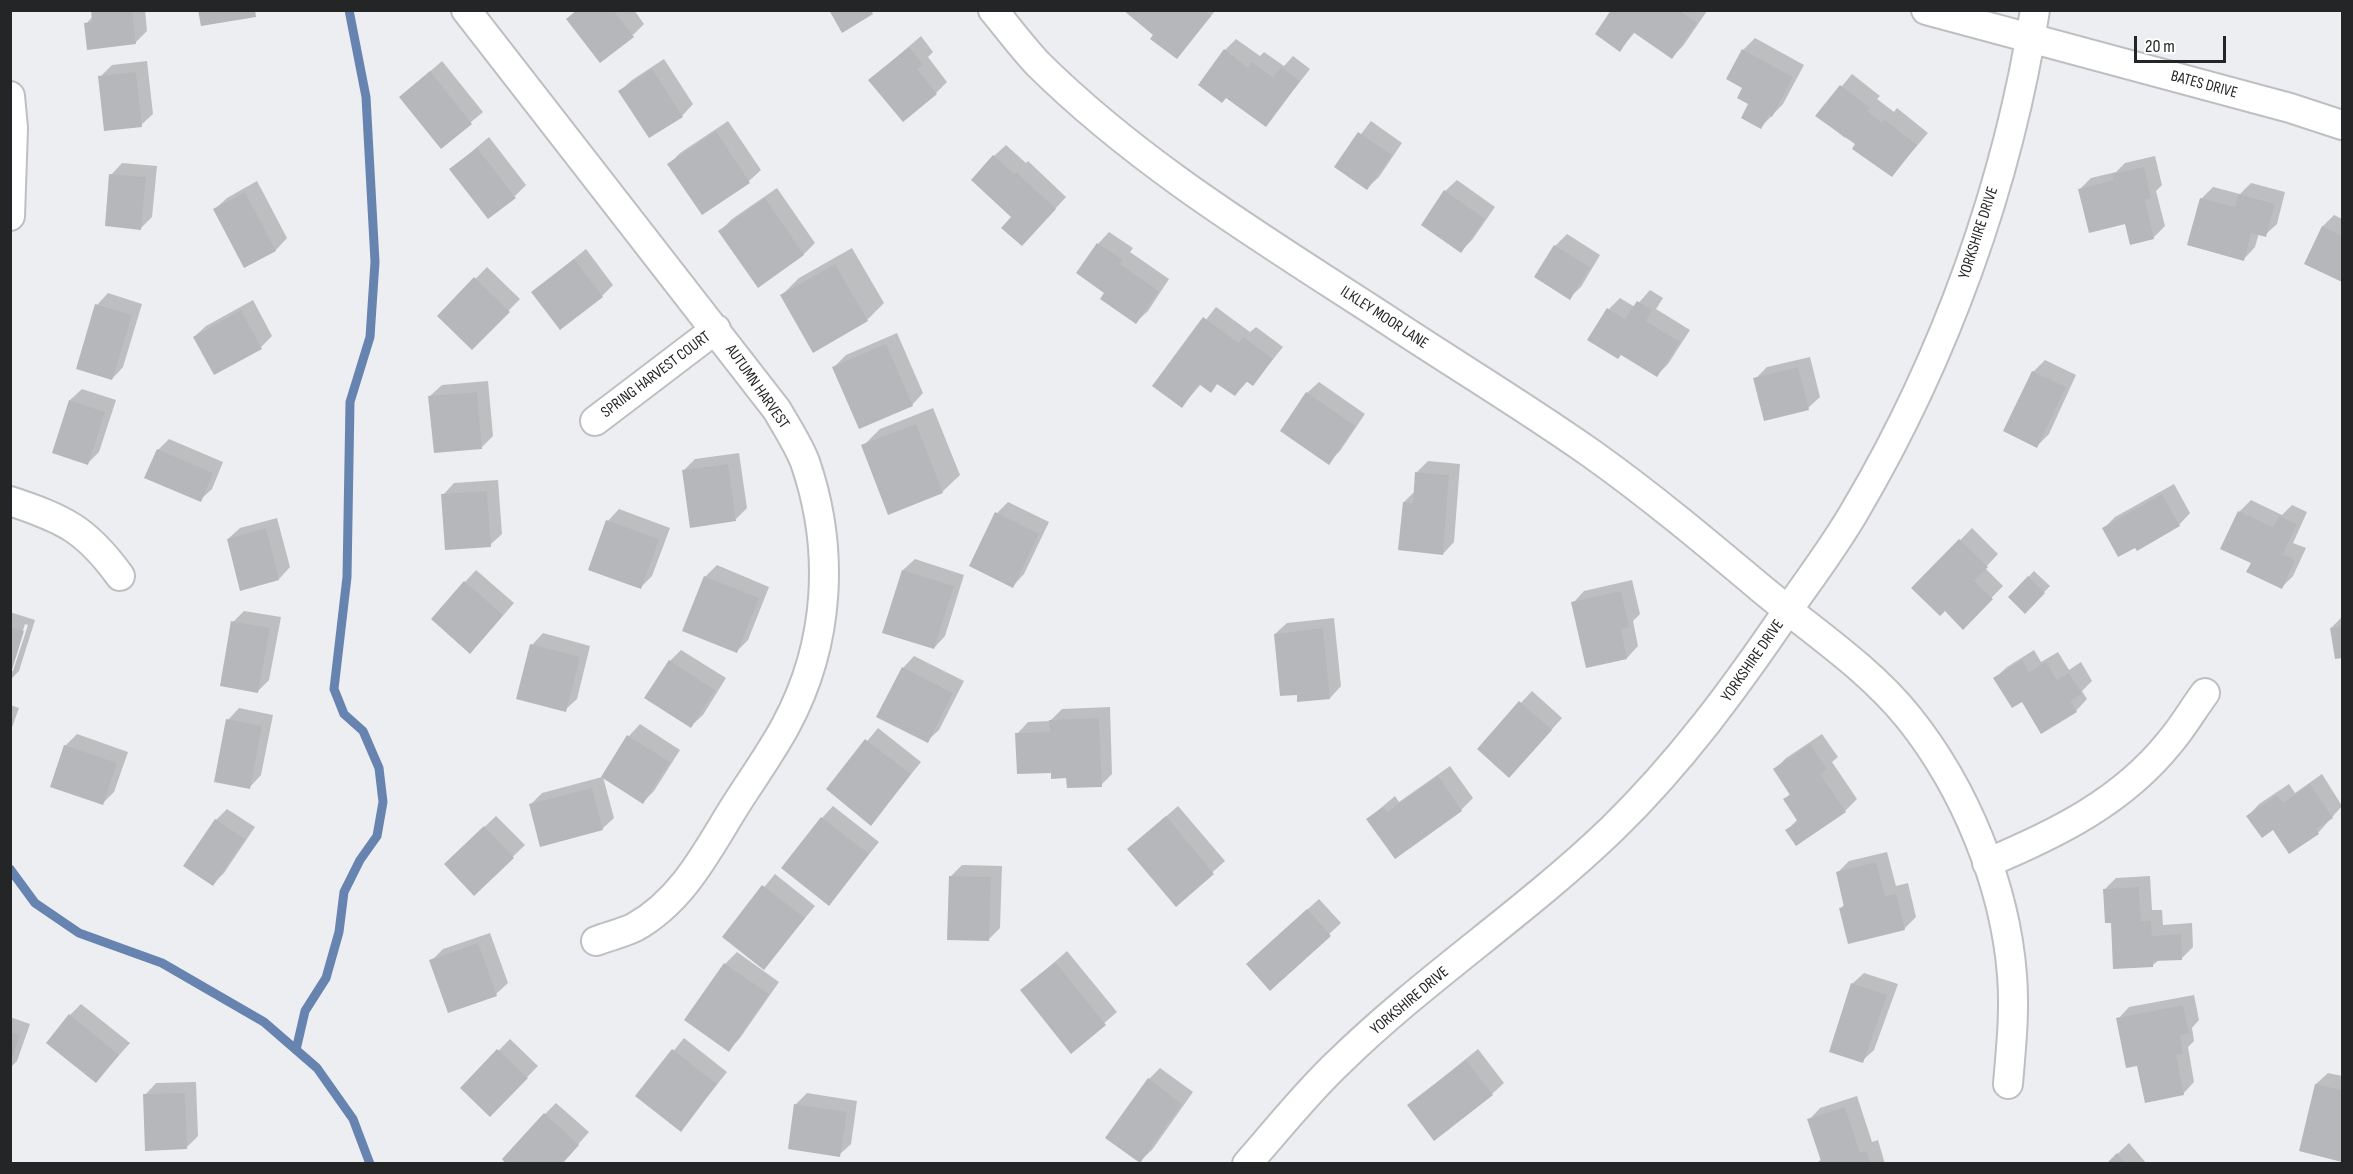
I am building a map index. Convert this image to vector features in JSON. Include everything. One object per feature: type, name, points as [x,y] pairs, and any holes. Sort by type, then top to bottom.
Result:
[{"type":"street","name":"AUTUMN HARVEST","points":[[466,10],[777,410],[804,460],[818,508],[826,563],[823,614],[812,662],[787,724],[687,882],[662,909],[634,927],[596,941]]},
{"type":"street","name":"ILKLEY MOOR LANE","points":[[993,10],[1052,77],[1109,129],[1189,190],[1592,454],[1666,510],[1873,678],[1910,719],[1964,807],[1987,863],[2003,917],[2012,973],[2013,1020],[2008,1084]]},
{"type":"street","name":"BATES DRIVE","points":[[1926,10],[2343,125]]},
{"type":"street","name":"YORKSHIRE DRIVE","points":[[1247,1164],[1338,1062],[1394,1013],[1541,895],[1614,827],[1672,766],[1732,693],[1788,611],[1856,510],[1919,388],[1960,290],[2002,161],[2031,38],[2035,10]]},
{"type":"street","points":[[10,96],[13,128],[10,216]]},
{"type":"street","name":"SPRING HARVEST COURT","points":[[595,421],[716,329]]},
{"type":"street","points":[[10,501],[50,514],[77,528],[100,549],[120,576]]},
{"type":"street","points":[[1987,863],[2048,838],[2099,808],[2142,773],[2170,743],[2205,693]]},
{"type":"building","points":[[91,10],[132,10],[136,44],[87,50],[84,23],[92,22]]},
{"type":"building","points":[[198,10],[255,10],[256,17],[201,26]]},
{"type":"building","points":[[577,10],[613,10],[634,37],[600,63],[566,19]]},
{"type":"building","points":[[829,10],[871,10],[873,14],[842,33]]},
{"type":"building","points":[[1123,10],[1204,10],[1211,16],[1177,59],[1150,39],[1153,35]]},
{"type":"building","points":[[1611,10],[1679,10],[1697,23],[1672,59],[1633,32],[1620,52],[1595,34]]},
{"type":"building","points":[[909,47],[923,65],[917,69],[937,94],[903,122],[868,80]]},
{"type":"building","points":[[1224,49],[1248,68],[1252,62],[1273,77],[1281,67],[1300,81],[1266,127],[1226,98],[1222,103],[1198,85]]},
{"type":"building","points":[[1742,49],[1793,77],[1772,117],[1769,115],[1761,129],[1741,118],[1748,104],[1737,98],[1742,88],[1726,79]]},
{"type":"building","points":[[652,69],[683,117],[649,138],[618,91]]},
{"type":"building","points":[[430,71],[472,124],[441,149],[399,97]]},
{"type":"building","points":[[136,72],[142,127],[104,131],[98,76]]},
{"type":"building","points":[[1840,85],[1870,108],[1867,111],[1882,123],[1884,119],[1917,145],[1892,177],[1852,149],[1855,144],[1815,116]]},
{"type":"building","points":[[716,131],[750,183],[702,215],[667,164]]},
{"type":"building","points":[[1358,132],[1392,155],[1367,190],[1334,167]]},
{"type":"building","points":[[477,148],[516,198],[488,219],[449,169]]},
{"type":"building","points":[[993,155],[1014,174],[1016,172],[1056,209],[1022,246],[1001,228],[1011,217],[971,180]]},
{"type":"building","points":[[2144,167],[2151,198],[2145,200],[2154,239],[2130,245],[2125,224],[2089,233],[2078,189],[2114,180],[2112,174]]},
{"type":"building","points":[[109,174],[146,177],[141,230],[105,226]]},
{"type":"building","points":[[1444,190],[1485,219],[1461,253],[1421,225]]},
{"type":"building","points":[[245,192],[276,251],[244,268],[213,209]]},
{"type":"building","points":[[2238,194],[2275,204],[2266,237],[2251,233],[2244,261],[2187,245],[2200,198],[2235,207]]},
{"type":"building","points":[[765,198],[804,255],[758,288],[718,231]]},
{"type":"building","points":[[2322,226],[2342,236],[2342,282],[2304,264]]},
{"type":"building","points":[[1097,243],[1123,260],[1120,264],[1159,291],[1136,324],[1100,299],[1104,293],[1076,273]]},
{"type":"building","points":[[1554,245],[1590,267],[1570,300],[1534,277]]},
{"type":"building","points":[[574,259],[603,297],[560,330],[531,292]]},
{"type":"building","points":[[835,264],[868,321],[813,353],[780,295]]},
{"type":"building","points":[[474,277],[510,312],[472,350],[437,316]]},
{"type":"building","points":[[1637,301],[1652,310],[1646,321],[1680,342],[1657,377],[1621,355],[1618,359],[1587,340],[1607,308],[1625,319]]},
{"type":"building","points":[[95,304],[132,315],[112,380],[76,369]]},
{"type":"building","points":[[241,310],[262,349],[214,375],[193,337]]},
{"type":"building","points":[[1203,317],[1239,343],[1243,337],[1273,359],[1253,386],[1246,381],[1235,396],[1217,384],[1211,393],[1199,384],[1182,408],[1152,386]]},
{"type":"building","points":[[886,344],[913,406],[859,429],[832,367]]},
{"type":"building","points":[[1798,367],[1809,410],[1764,421],[1753,378]]},
{"type":"building","points":[[2032,371],[2066,387],[2037,448],[2003,431]]},
{"type":"building","points":[[477,392],[482,449],[434,453],[428,396]]},
{"type":"building","points":[[1306,392],[1355,426],[1329,465],[1280,431]]},
{"type":"building","points":[[69,400],[105,412],[88,465],[52,453]]},
{"type":"building","points":[[916,424],[943,493],[888,515],[861,445]]},
{"type":"building","points":[[157,449],[213,473],[201,502],[144,478]]},
{"type":"building","points":[[728,464],[736,521],[690,528],[682,470]]},
{"type":"building","points":[[1415,472],[1449,475],[1443,555],[1398,550],[1403,502],[1413,503]]},
{"type":"building","points":[[487,491],[491,547],[445,550],[441,494]]},
{"type":"building","points":[[2162,494],[2180,526],[2137,551],[2135,548],[2118,557],[2102,528]]},
{"type":"building","points":[[2238,511],[2273,527],[2279,516],[2297,524],[2283,554],[2295,560],[2282,589],[2246,572],[2251,563],[2220,549]]},
{"type":"building","points":[[995,512],[1039,534],[1013,588],[969,566]]},
{"type":"building","points":[[606,520],[659,539],[641,589],[588,570]]},
{"type":"building","points":[[266,528],[279,580],[240,591],[227,539]]},
{"type":"building","points":[[1959,539],[1988,567],[1974,581],[1993,599],[1963,630],[1945,611],[1940,616],[1911,588]]},
{"type":"building","points":[[902,570],[954,586],[934,649],[882,633]]},
{"type":"building","points":[[704,576],[759,598],[737,653],[682,631]]},
{"type":"building","points":[[2028,576],[2045,593],[2025,614],[2008,597]]},
{"type":"building","points":[[464,581],[503,615],[470,654],[431,619]]},
{"type":"building","points":[[1621,591],[1629,627],[1621,629],[1627,659],[1586,668],[1571,602]]},
{"type":"building","points":[[231,621],[270,628],[258,693],[220,686]]},
{"type":"building","points":[[2342,626],[2342,658],[2335,659],[2330,628]]},
{"type":"building","points":[[10,627],[24,631],[11,673],[10,673]]},
{"type":"building","points":[[1323,628],[1330,699],[1297,702],[1297,695],[1280,696],[1274,634]]},
{"type":"building","points":[[530,644],[580,657],[566,712],[516,699]]},
{"type":"building","points":[[669,660],[715,690],[691,728],[644,698]]},
{"type":"building","points":[[2022,660],[2029,672],[2046,662],[2057,680],[2069,673],[2082,694],[2070,701],[2077,712],[2041,734],[2022,702],[2012,708],[1993,678]]},
{"type":"building","points":[[902,667],[953,693],[928,743],[876,717]]},
{"type":"building","points":[[1519,701],[1552,730],[1509,778],[1477,749]]},
{"type":"building","points":[[1099,718],[1102,787],[1067,788],[1066,778],[1051,779],[1051,773],[1017,774],[1015,733],[1050,732],[1049,720]]},
{"type":"building","points":[[226,719],[262,726],[250,789],[214,782]]},
{"type":"building","points":[[627,735],[670,762],[643,804],[601,777]]},
{"type":"building","points":[[865,739],[911,774],[871,826],[826,789]]},
{"type":"building","points":[[1810,744],[1827,769],[1820,774],[1846,812],[1796,846],[1785,830],[1798,822],[1783,799],[1790,795],[1773,769]]},
{"type":"building","points":[[64,745],[117,763],[103,805],[50,787]]},
{"type":"building","points":[[1438,776],[1462,811],[1395,859],[1366,819],[1383,807],[1387,812]]},
{"type":"building","points":[[2310,784],[2333,818],[2316,829],[2319,834],[2289,854],[2273,830],[2262,838],[2246,816],[2277,795],[2283,803]]},
{"type":"building","points":[[592,788],[603,830],[540,847],[529,804]]},
{"type":"building","points":[[1166,816],[1214,874],[1176,907],[1127,849]]},
{"type":"building","points":[[821,817],[869,854],[829,906],[781,868]]},
{"type":"building","points":[[215,819],[245,839],[213,886],[183,866]]},
{"type":"building","points":[[484,826],[514,858],[474,896],[444,864]]},
{"type":"building","points":[[1876,862],[1885,896],[1896,894],[1905,930],[1848,944],[1839,908],[1844,907],[1836,872]]},
{"type":"building","points":[[949,876],[991,877],[989,941],[947,940]]},
{"type":"building","points":[[762,885],[805,918],[764,970],[722,937]]},
{"type":"building","points":[[2139,887],[2141,921],[2151,921],[2152,936],[2181,934],[2182,960],[2153,961],[2153,967],[2113,969],[2111,923],[2105,923],[2103,889]]},
{"type":"building","points":[[1307,909],[1331,936],[1270,991],[1246,964]]},
{"type":"building","points":[[478,943],[497,996],[448,1013],[429,960]]},
{"type":"building","points":[[1055,962],[1106,1025],[1071,1054],[1020,990]]},
{"type":"building","points":[[724,963],[769,994],[729,1052],[684,1020]]},
{"type":"building","points":[[1851,983],[1887,995],[1863,1063],[1829,1052]]},
{"type":"building","points":[[2183,1005],[2189,1033],[2180,1035],[2183,1054],[2176,1055],[2184,1095],[2145,1103],[2137,1066],[2126,1068],[2116,1018]]},
{"type":"building","points":[[69,1014],[119,1055],[96,1083],[46,1043]]},
{"type":"building","points":[[10,1032],[20,1035],[11,1061],[10,1061]]},
{"type":"building","points":[[497,1049],[528,1078],[490,1117],[460,1088]]},
{"type":"building","points":[[672,1049],[717,1084],[681,1132],[635,1096]]},
{"type":"building","points":[[1466,1060],[1493,1095],[1434,1141],[1407,1105]]},
{"type":"building","points":[[1148,1078],[1182,1104],[1140,1163],[1105,1138]]},
{"type":"building","points":[[2315,1084],[2342,1090],[2342,1162],[2299,1151]]},
{"type":"building","points":[[185,1093],[187,1149],[145,1151],[143,1094]]},
{"type":"building","points":[[794,1104],[847,1112],[840,1157],[788,1149]]},
{"type":"building","points":[[1845,1107],[1860,1153],[1866,1151],[1871,1164],[1822,1164],[1807,1119]]},
{"type":"building","points":[[544,1113],[579,1145],[562,1164],[506,1164],[502,1159]]},
{"type":"building","points":[[2117,1153],[2126,1164],[2106,1164]]},
{"type":"waterway","points":[[296,1050],[305,1011],[326,978],[339,932],[344,892],[360,860],[377,836],[383,802],[379,768],[363,731],[344,714],[334,689],[347,577],[350,402],[370,337],[375,262],[366,97],[349,10]]},
{"type":"waterway","points":[[10,869],[35,903],[79,933],[162,963],[264,1022],[317,1068],[353,1119],[370,1164]]}]
